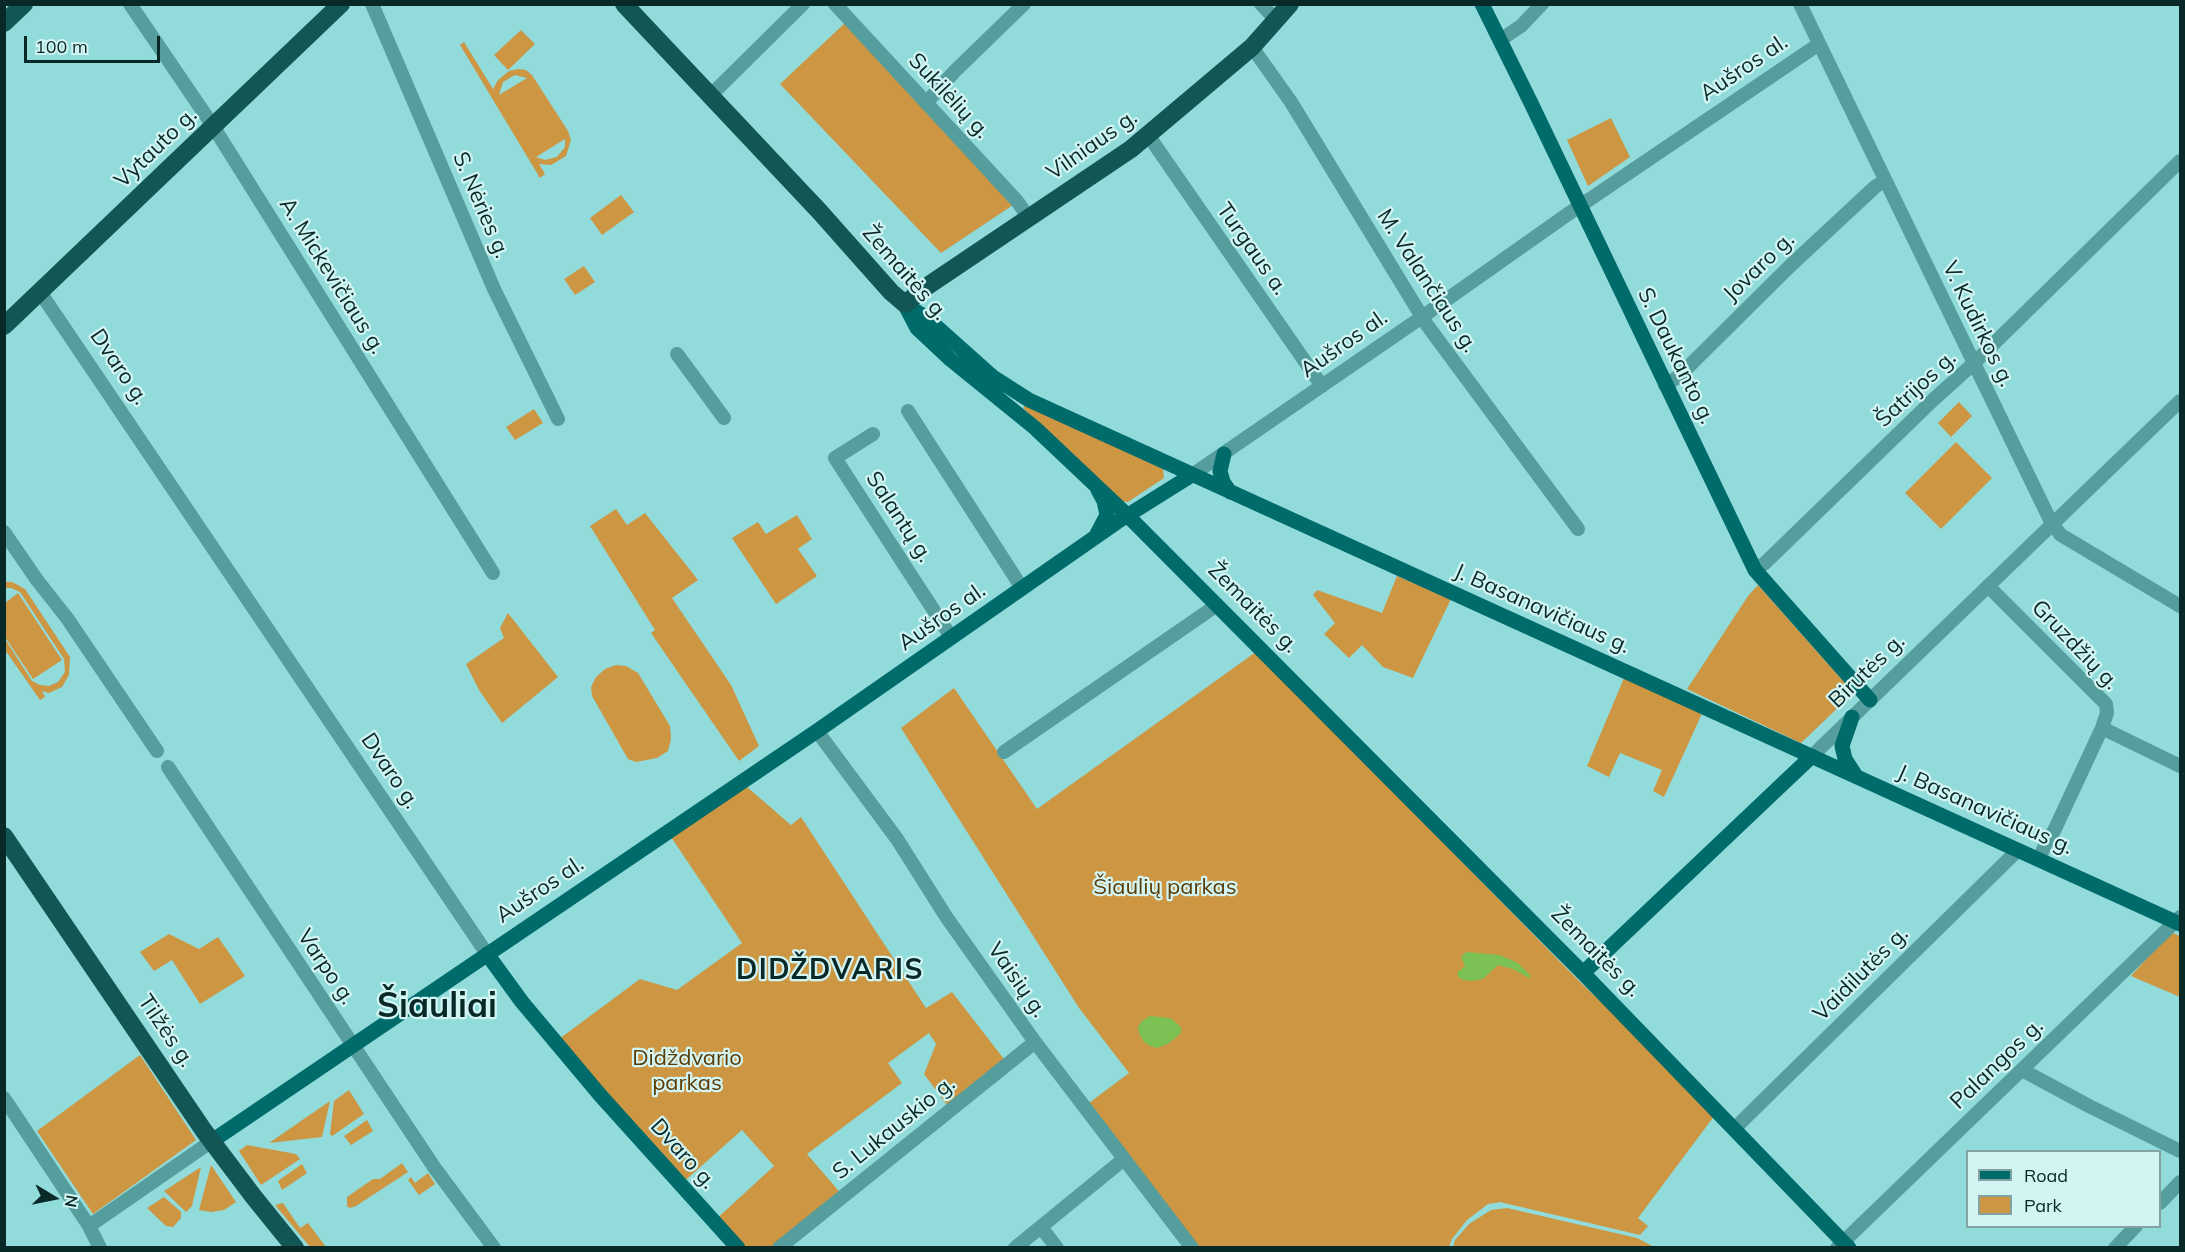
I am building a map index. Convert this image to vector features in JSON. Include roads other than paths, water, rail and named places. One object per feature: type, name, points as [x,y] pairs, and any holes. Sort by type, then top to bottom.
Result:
[{"type":"highway","points":[[4,23],[24,4]]},
{"type":"highway","name":"Vytauto g.","points":[[4,326],[341,4]]},
{"type":"highway","name":"Žemaitės g.","points":[[624,4],[904,304]]},
{"type":"highway","name":"Vilniaus g.","points":[[904,304],[1148,135],[1252,47],[1290,4]]},
{"type":"highway","name":"Tilžės g.","points":[[4,836],[212,1141],[295,1248]]},
{"type":"main road","name":"S. Daukanto g.","points":[[1482,4],[1755,570],[1870,700]]},
{"type":"main road","name":"J. Basanavičiaus g.","points":[[904,304],[928,319],[993,377],[1029,400],[2018,850],[2179,920]]},
{"type":"main road","name":"Žemaitės g.","points":[[904,304],[917,328],[950,359],[1035,428],[1217,605],[1583,973],[1843,1245]]},
{"type":"main road","points":[[1224,454],[1220,471],[1223,482],[1230,492]]},
{"type":"main road","name":"Aušros al.","points":[[212,1141],[817,731],[1127,515],[1192,475]]},
{"type":"main road","points":[[1094,484],[1104,501],[1107,515],[1096,537]]},
{"type":"main road","points":[[1852,717],[1842,746],[1845,759],[1856,776]]},
{"type":"main road","name":"Birutės g.","points":[[1583,973],[1812,756]]},
{"type":"main road","name":"Dvaro g.","points":[[487,954],[522,1002],[600,1095],[738,1248]]},
{"type":"street","name":"A. Mickevičiaus g.","points":[[129,4],[213,126],[493,573]]},
{"type":"street","name":"S. Nėries g.","points":[[372,4],[494,289],[558,419]]},
{"type":"street","points":[[710,96],[803,4]]},
{"type":"street","name":"Sukilėlių g.","points":[[836,4],[1017,201],[1029,218]]},
{"type":"street","points":[[926,103],[954,72],[1024,4]]},
{"type":"street","points":[[1261,4],[1277,21]]},
{"type":"street","points":[[1500,40],[1521,26],[1542,4]]},
{"type":"street","name":"V. Kudirkos g.","points":[[1800,4],[2052,524],[2061,535],[2181,606]]},
{"type":"street","name":"Aušros al.","points":[[1192,475],[1819,44]]},
{"type":"street","name":"M. Valančiaus g.","points":[[1252,47],[1291,102],[1422,317],[1578,529]]},
{"type":"street","name":"Turgaus a.","points":[[1148,135],[1322,386]]},
{"type":"street","name":"Šatrijos g.","points":[[1755,570],[1765,564],[2181,161]]},
{"type":"street","name":"Jovaro g.","points":[[1665,385],[1678,377],[1783,272],[1876,186],[1885,181]]},
{"type":"street","name":"Dvaro g.","points":[[40,292],[487,954]]},
{"type":"street","points":[[677,354],[724,418]]},
{"type":"street","name":"Birutės g.","points":[[1812,756],[2181,401]]},
{"type":"street","points":[[908,411],[1022,588]]},
{"type":"street","name":"Salantų g.","points":[[873,434],[835,458],[951,637]]},
{"type":"street","points":[[4,532],[67,618],[157,752]]},
{"type":"street","name":"Gruzdžių g.","points":[[1988,586],[2106,704],[2107,714],[2102,728],[2181,766]]},
{"type":"street","points":[[1004,752],[1217,605]]},
{"type":"street","points":[[2039,859],[2102,728]]},
{"type":"street","name":"Vaisių g.","points":[[817,731],[897,839],[947,918],[1035,1042],[1192,1248]]},
{"type":"street","name":"Varpo g.","points":[[168,767],[434,1167],[494,1248]]},
{"type":"street","name":"Vaidilutės g.","points":[[1734,1129],[2018,850]]},
{"type":"street","name":"Palangos g.","points":[[1843,1245],[2179,920]]},
{"type":"street","name":"S. Lukauskio g.","points":[[779,1248],[1035,1042]]},
{"type":"street","points":[[2022,1070],[2181,1151]]},
{"type":"street","points":[[6,1103],[89,1226],[100,1248]]},
{"type":"street","name":"Aušros al.","points":[[89,1226],[212,1141]]},
{"type":"street","points":[[1015,1248],[1124,1159]]},
{"type":"street","points":[[2161,1202],[2181,1182]]},
{"type":"street","points":[[1041,1227],[1057,1248]]},
{"type":"street","points":[[2115,1248],[2135,1228]]},
{"type":"district","name":"DIDŽDVARIS","points":[[830,971]]},
{"type":"district","name":"Šiauliai","points":[[437,1007]]},
{"type":"park label","name":"Šiaulių parkas","points":[[1165,887]]},
{"type":"park label","name":"Didždvario parkas","points":[[687,1070]]}]
